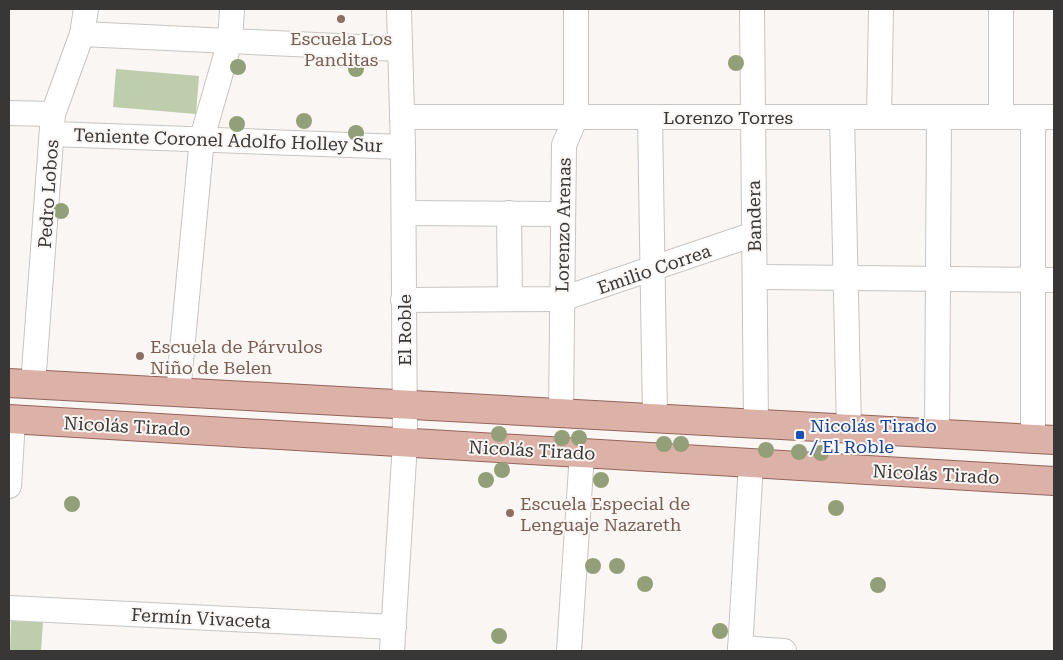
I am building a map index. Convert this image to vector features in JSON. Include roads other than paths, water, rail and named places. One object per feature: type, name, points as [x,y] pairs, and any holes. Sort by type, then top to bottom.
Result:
[{"type":"main road","name":"Nicolás Tirado","points":[[21,384],[1044,440]]},
{"type":"main road","name":"Nicolás Tirado","points":[[11,420],[1054,481]]},
{"type":"street","name":"Pedro Lobos","points":[[21,384],[53,124],[82,34],[86,9]]},
{"type":"street","points":[[178,394],[202,138],[230,41],[232,9]]},
{"type":"street","name":"El Roble","points":[[392,651],[405,444],[404,213],[399,9]]},
{"type":"street","name":"Lorenzo Arenas","points":[[561,413],[564,145],[576,117],[576,9]]},
{"type":"street","name":"Bandera","points":[[752,9],[756,424]]},
{"type":"street","points":[[880,117],[881,9]]},
{"type":"street","points":[[1000,9],[1001,117]]},
{"type":"street","points":[[82,34],[400,49]]},
{"type":"street","name":"Teniente Coronel Adolfo Holley Sur","points":[[9,112],[53,124],[202,138],[403,147]]},
{"type":"street","name":"Lorenzo Torres","points":[[402,117],[1044,117]]},
{"type":"street","points":[[650,117],[654,418]]},
{"type":"street","points":[[842,117],[849,429]]},
{"type":"street","points":[[937,434],[939,117]]},
{"type":"street","points":[[1044,117],[1044,440]]},
{"type":"street","points":[[404,213],[563,214]]},
{"type":"street","points":[[509,213],[510,299]]},
{"type":"street","name":"Emilio Correa","points":[[403,300],[562,299],[754,234]]},
{"type":"street","points":[[755,277],[1044,280]]},
{"type":"street","points":[[9,486],[11,420]]},
{"type":"street","points":[[569,651],[582,453]]},
{"type":"street","points":[[751,464],[740,650],[784,651]]},
{"type":"street","name":"Fermín Vivaceta","points":[[9,608],[394,627]]},
{"type":"place","name":"Escuela Los Panditas","points":[[341,19]]},
{"type":"place","name":"Escuela de Párvulos Niño de Belen","points":[[140,356]]},
{"type":"place","name":"Nicolás Tirado / El Roble","points":[[800,435]]},
{"type":"place","name":"Escuela Especial de Lenguaje Nazareth","points":[[510,513]]}]
